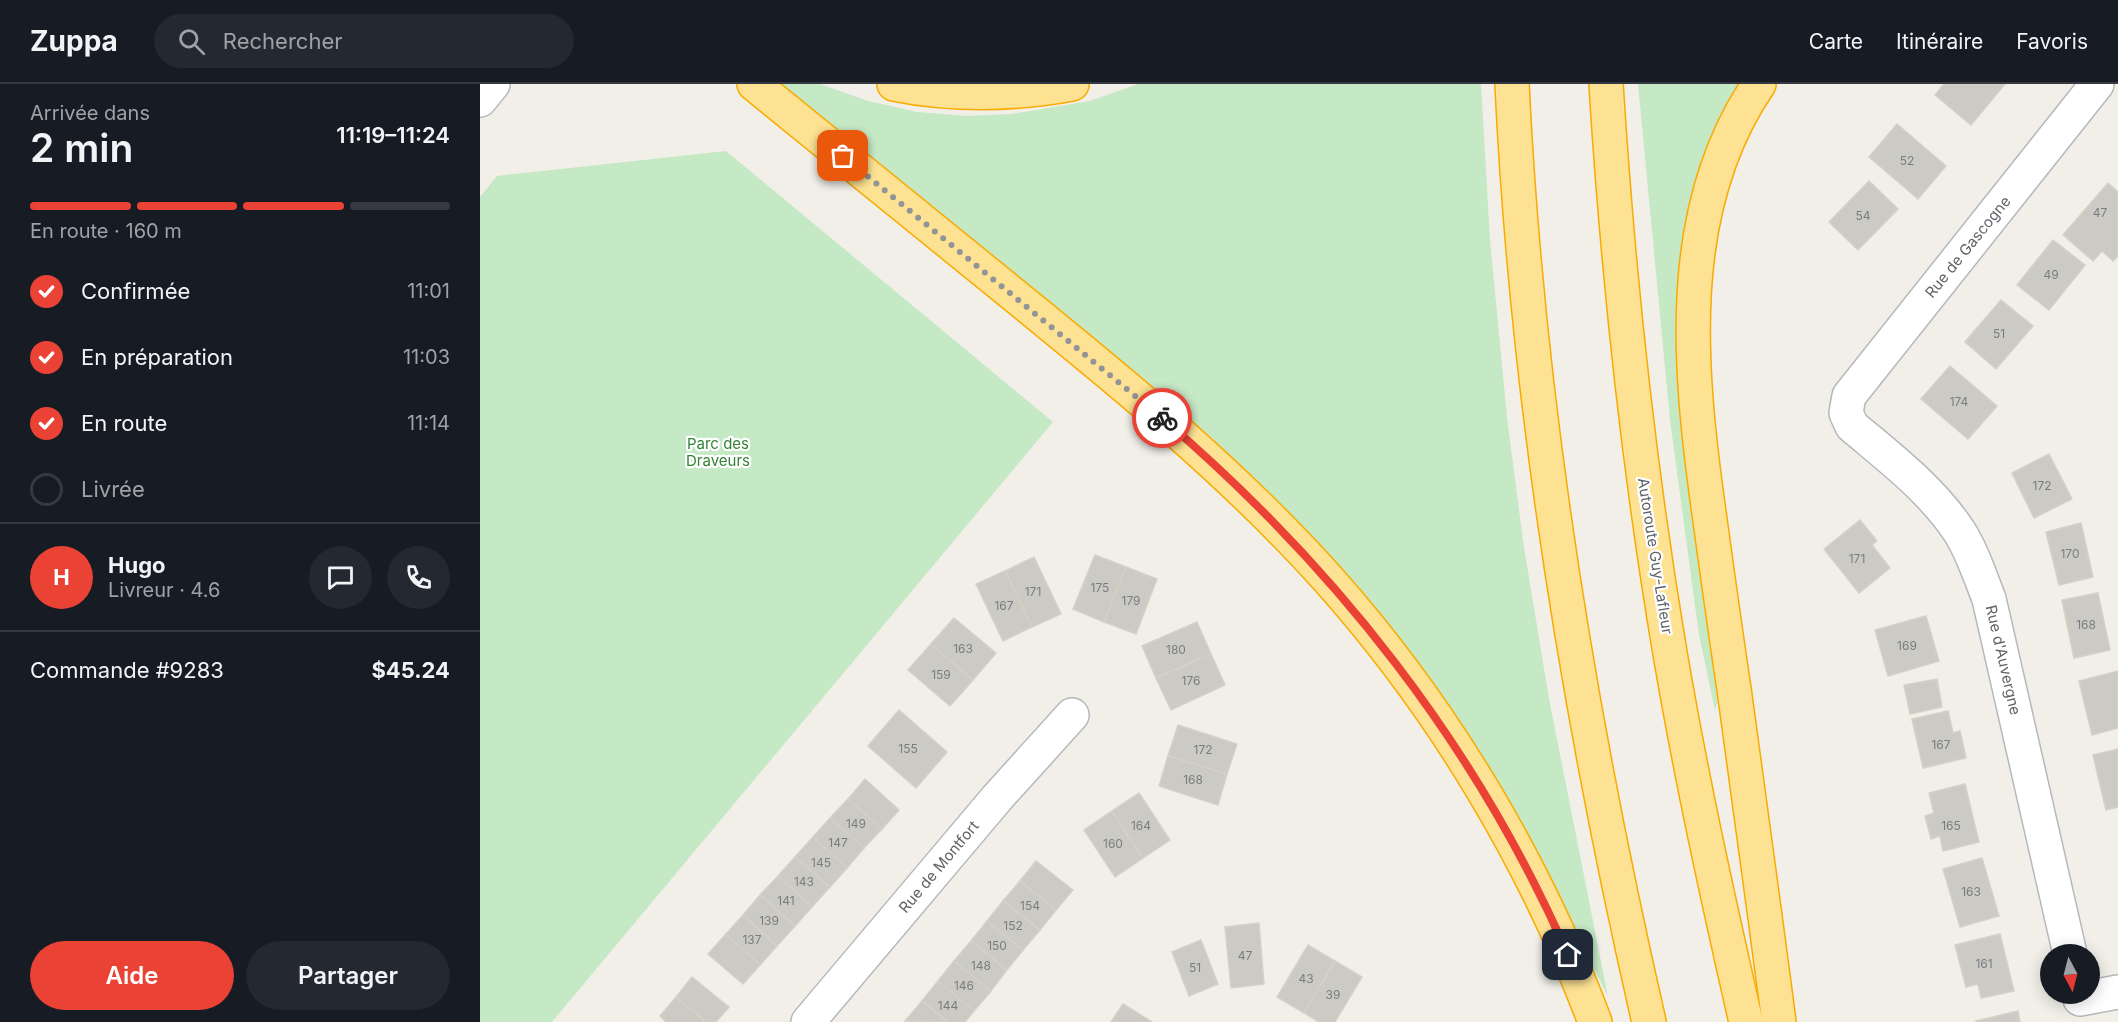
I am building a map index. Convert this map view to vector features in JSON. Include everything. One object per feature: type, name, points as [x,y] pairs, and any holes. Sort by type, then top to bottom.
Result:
[{"type":"highway","points":[[754,84],[1186,438],[1259,506],[1330,581],[1423,698],[1481,788],[1550,915],[1595,1022]]},
{"type":"highway","points":[[894,84],[974,93],[1020,92],[1072,84]]},
{"type":"highway","points":[[1512,84],[1529,314],[1567,611],[1602,810],[1649,1022]]},
{"type":"highway","name":"Autoroute Guy-Lafleur","points":[[1606,84],[1625,321],[1654,559],[1698,806],[1746,1022]]},
{"type":"highway","points":[[1759,84],[1740,115],[1725,149],[1705,210],[1695,270],[1693,337],[1704,477],[1779,1022]]},
{"type":"street","points":[[480,100],[493,84]]},
{"type":"street","name":"Rue de Gascogne","points":[[1846,413],[1849,396],[2097,84]]},
{"type":"street","name":"Rue d'Auvergne","points":[[1846,413],[1852,426],[1937,502],[1960,532],[1976,565],[1989,599],[2068,944]]},
{"type":"street","name":"Rue de Montfort","points":[[808,1022],[997,798],[1072,715]]},
{"type":"street","points":[[2100,998],[2118,992]]},
{"type":"green space","points":[[772,84],[820,84],[868,101],[917,112],[967,116],[1011,114],[1090,101],[1138,84],[1481,84],[1490,240],[1507,417],[1523,541],[1549,699],[1608,997],[1527,833],[1484,759],[1429,677],[1376,609],[1277,501],[1209,435],[1053,307]]},
{"type":"green space","points":[[1638,84],[1743,84],[1704,169],[1691,204],[1680,252],[1677,283],[1676,344],[1680,406],[1697,555],[1718,701],[1715,710],[1699,635],[1670,420]]},
{"type":"green space","name":"Parc des Draveurs","points":[[726,151],[1053,422],[552,1022],[480,1022],[480,197],[497,176]]},
{"type":"building","points":[[1944,84],[2005,84],[1971,125],[1935,95]]},
{"type":"building","points":[[1897,124],[1946,166],[1918,199],[1869,157]]},
{"type":"building","points":[[1869,181],[1898,209],[1858,250],[1829,222]]},
{"type":"building","points":[[2108,183],[2118,192],[2118,256],[2113,261],[2102,251],[2093,261],[2063,235]]},
{"type":"building","points":[[2053,240],[2085,265],[2049,310],[2017,285]]},
{"type":"building","points":[[2001,300],[2033,326],[1996,369],[1965,342]]},
{"type":"building","points":[[1950,366],[1997,406],[1968,439],[1921,399]]},
{"type":"building","points":[[2049,454],[2072,499],[2034,518],[2012,473]]},
{"type":"building","points":[[1860,520],[1877,541],[1872,545],[1890,568],[1859,593],[1824,549]]},
{"type":"building","points":[[2081,523],[2093,577],[2059,585],[2046,532]]},
{"type":"building","points":[[1095,555],[1126,567],[1104,622],[1073,609]]},
{"type":"building","points":[[1034,557],[1061,614],[1032,627],[1005,571]]},
{"type":"building","points":[[1126,567],[1157,579],[1136,634],[1104,622]]},
{"type":"building","points":[[1005,571],[1032,627],[1003,641],[976,584]]},
{"type":"building","points":[[2098,593],[2110,650],[2074,658],[2062,600]]},
{"type":"building","points":[[1926,616],[1939,661],[1888,676],[1875,630]]},
{"type":"building","points":[[954,618],[996,653],[973,680],[931,644]]},
{"type":"building","points":[[1197,622],[1211,654],[1156,678],[1142,646]]},
{"type":"building","points":[[931,644],[973,680],[950,706],[908,670]]},
{"type":"building","points":[[1211,654],[1225,685],[1171,710],[1156,678]]},
{"type":"building","points":[[2118,671],[2118,728],[2092,735],[2079,681]]},
{"type":"building","points":[[1937,679],[1942,707],[1910,714],[1904,685]]},
{"type":"building","points":[[899,710],[947,752],[916,788],[868,746]]},
{"type":"building","points":[[1948,711],[1953,733],[1960,731],[1966,758],[1923,768],[1912,719]]},
{"type":"building","points":[[1178,725],[1237,744],[1227,774],[1168,756]]},
{"type":"building","points":[[2118,749],[2118,807],[2106,810],[2093,755]]},
{"type":"building","points":[[1168,756],[1227,774],[1218,805],[1159,786]]},
{"type":"building","points":[[865,779],[899,810],[882,829],[848,799]]},
{"type":"building","points":[[1965,784],[1979,842],[1943,851],[1940,836],[1931,839],[1925,816],[1934,813],[1929,793]]},
{"type":"building","points":[[1139,793],[1170,840],[1143,858],[1112,811]]},
{"type":"building","points":[[848,799],[882,829],[864,848],[830,818]]},
{"type":"building","points":[[1112,811],[1143,858],[1115,877],[1084,830]]},
{"type":"building","points":[[830,818],[864,848],[847,868],[813,837]]},
{"type":"building","points":[[813,837],[847,868],[830,887],[795,857]]},
{"type":"building","points":[[795,857],[830,887],[812,907],[778,876]]},
{"type":"building","points":[[1982,858],[1999,916],[1960,927],[1943,869]]},
{"type":"building","points":[[1036,861],[1073,890],[1056,910],[1020,881]]},
{"type":"building","points":[[778,876],[812,907],[795,926],[760,895]]},
{"type":"building","points":[[1020,881],[1056,910],[1040,930],[1003,901]]},
{"type":"building","points":[[760,895],[795,926],[777,946],[743,915]]},
{"type":"building","points":[[1003,901],[1040,930],[1023,950],[987,921]]},
{"type":"building","points":[[743,915],[777,946],[760,965],[726,934]]},
{"type":"building","points":[[987,921],[1023,950],[1007,970],[971,941]]},
{"type":"building","points":[[1259,923],[1264,984],[1231,988],[1225,927]]},
{"type":"building","points":[[726,934],[760,965],[743,984],[708,954]]},
{"type":"building","points":[[2000,934],[2014,991],[1981,998],[1978,984],[1966,987],[1955,945]]},
{"type":"building","points":[[1201,940],[1218,984],[1189,996],[1172,952]]},
{"type":"building","points":[[971,941],[1007,970],[991,991],[954,961]]},
{"type":"building","points":[[1308,945],[1335,961],[1304,1013],[1277,997]]},
{"type":"building","points":[[954,961],[991,991],[974,1011],[938,981]]},
{"type":"building","points":[[1335,961],[1362,977],[1335,1022],[1319,1022],[1304,1013]]},
{"type":"building","points":[[692,977],[729,1007],[716,1022],[706,1022],[676,997]]},
{"type":"building","points":[[938,981],[974,1011],[965,1022],[948,1022],[922,1001]]},
{"type":"building","points":[[676,997],[706,1022],[666,1022],[660,1016]]},
{"type":"building","points":[[922,1001],[948,1022],[905,1021]]},
{"type":"building","points":[[1123,1004],[1152,1022],[1111,1022]]},
{"type":"building","points":[[2018,1011],[2020,1022],[1976,1021]]},
{"type":"way so far","points":[[843,156],[1103,367],[1162,418]]},
{"type":"route","points":[[1162,418],[1224,472],[1295,543],[1330,581],[1393,658],[1423,698],[1481,788],[1532,879],[1568,955]]}]
